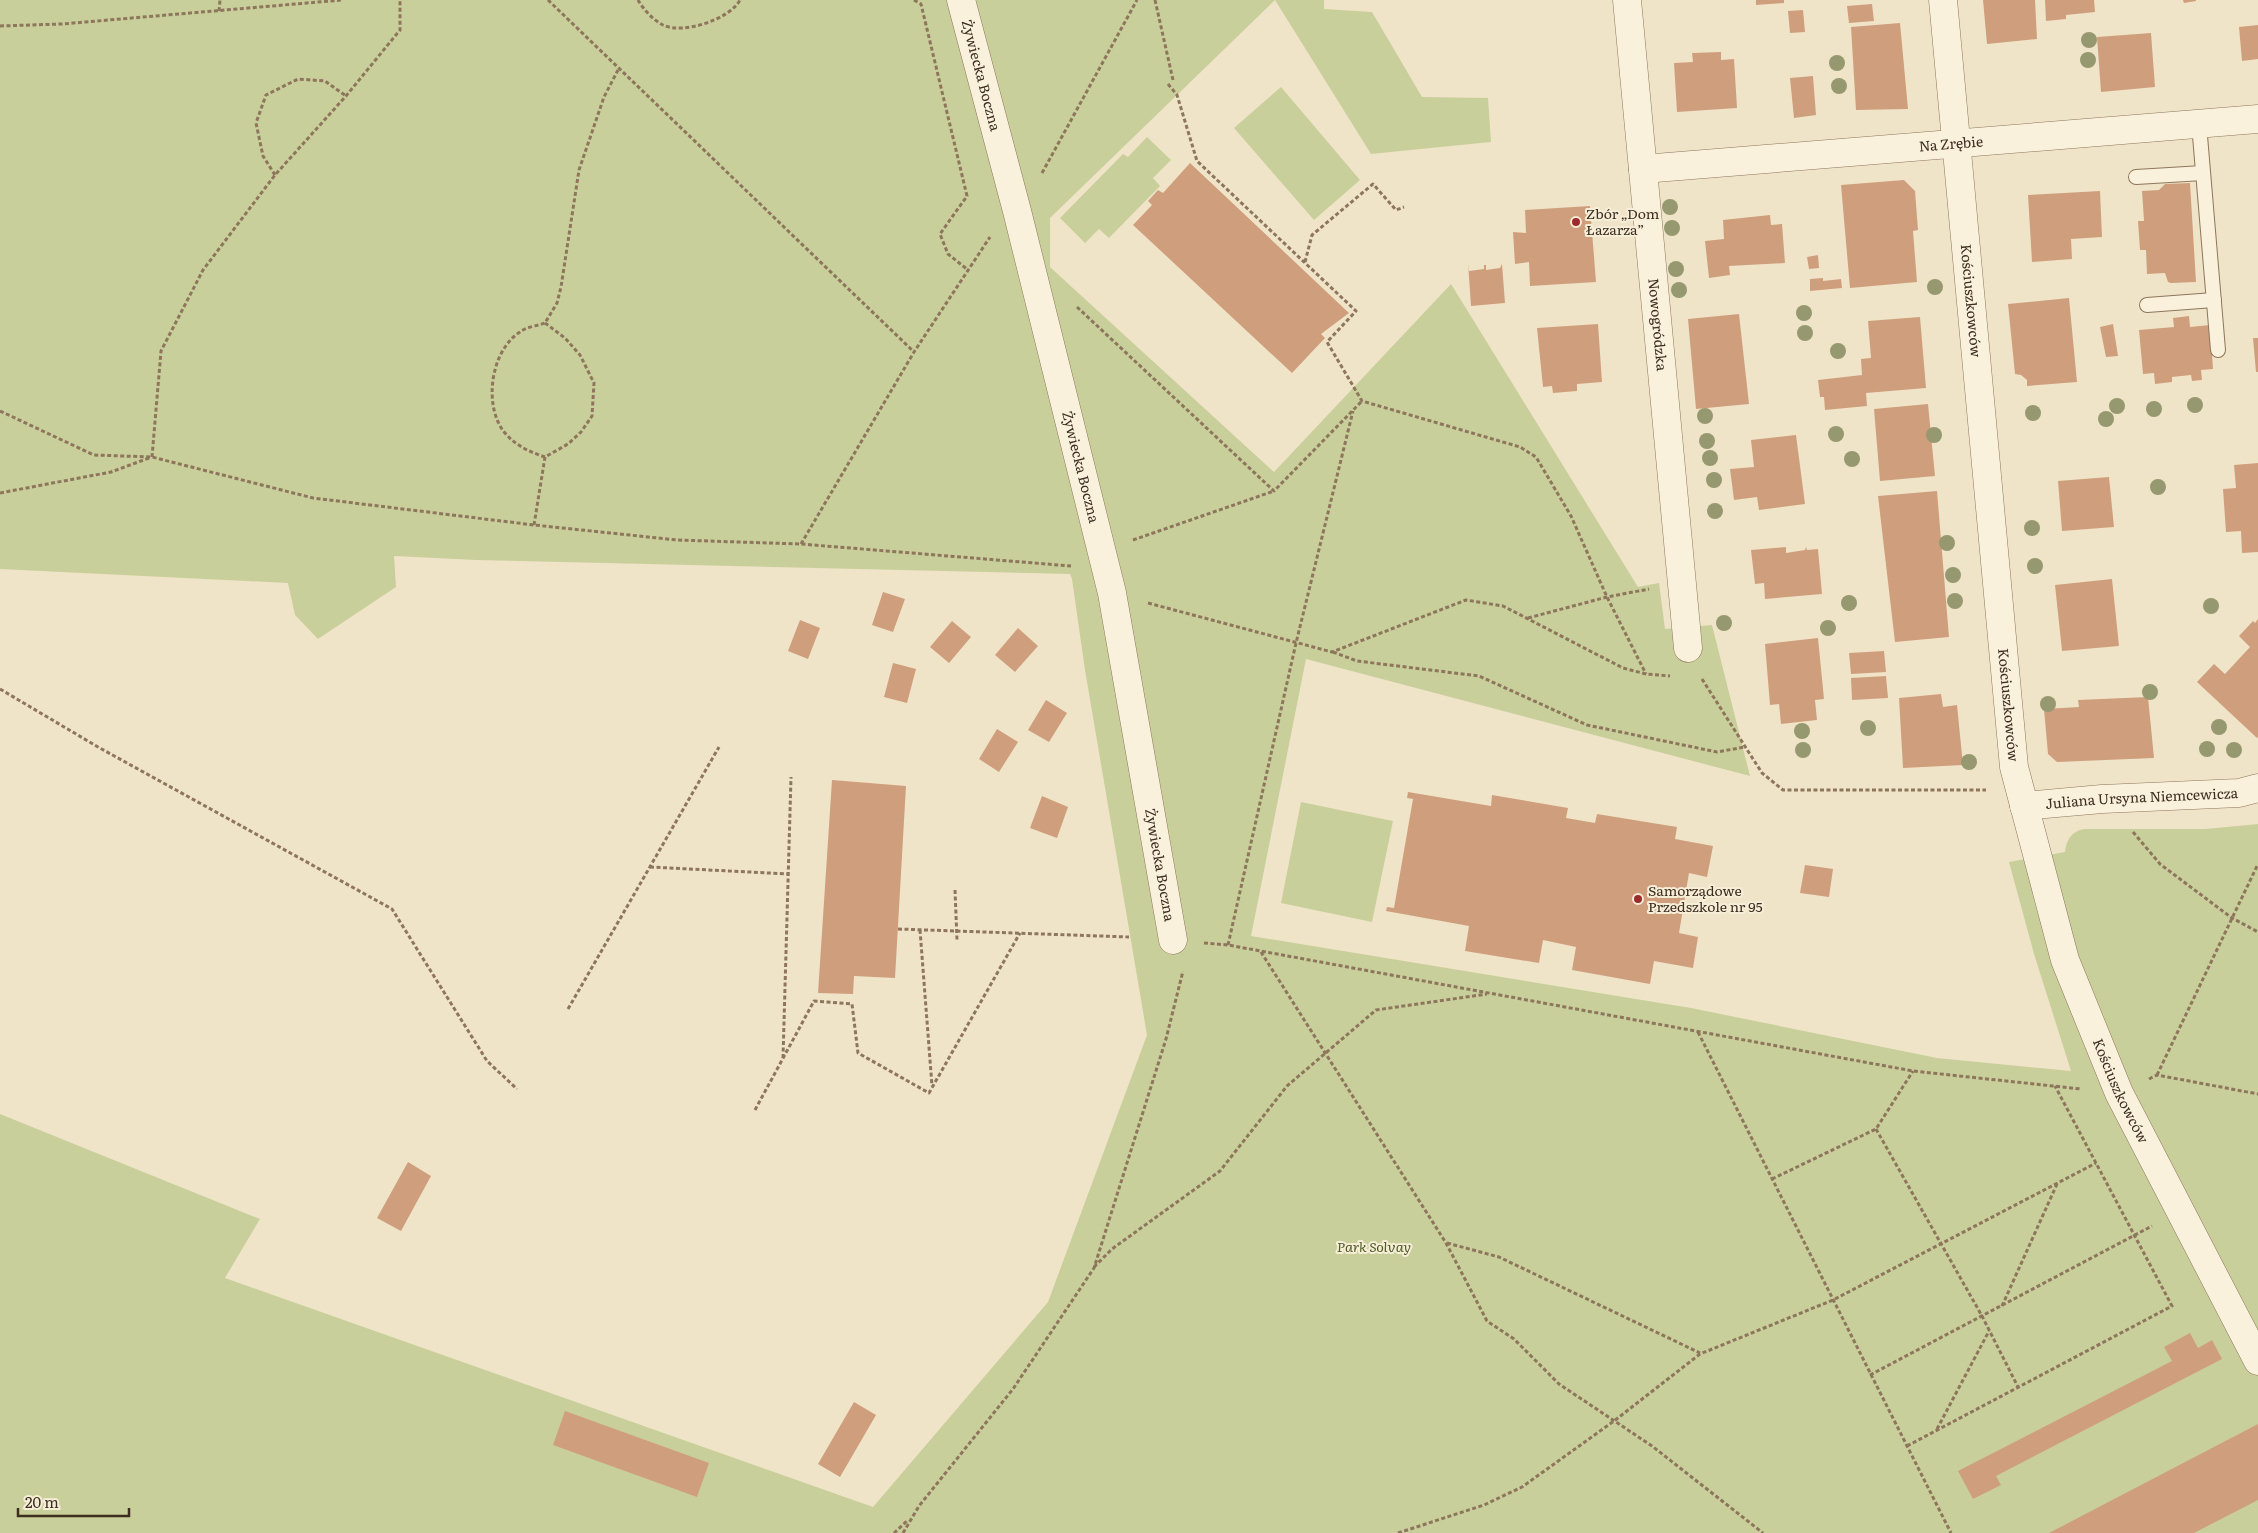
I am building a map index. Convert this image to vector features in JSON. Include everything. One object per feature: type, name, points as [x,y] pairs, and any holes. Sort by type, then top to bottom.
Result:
[{"type":"street","name":"Żywiecka Boczna","points":[[961,0],[1017,211],[1107,571],[1173,940]]},
{"type":"street","name":"Nowogródzka","points":[[1627,0],[1688,648]]},
{"type":"street","name":"Kościuszkowców","points":[[1944,0],[2014,767],[2065,960],[2119,1093],[2258,1361]]},
{"type":"street","name":"Na Zrębie","points":[[1643,169],[2258,120]]},
{"type":"street","name":"Juliana Ursyna Niemcewicza","points":[[2024,806],[2102,799],[2239,794],[2258,788]]},
{"type":"lane","points":[[2199,124],[2218,350]]},
{"type":"lane","points":[[2136,177],[2203,173]]},
{"type":"lane","points":[[2147,305],[2214,300]]},
{"type":"path","points":[[219,11],[220,0]]},
{"type":"path","points":[[0,26],[62,24],[342,0]]},
{"type":"path","points":[[152,457],[161,351],[203,270],[275,176],[346,96],[400,30],[400,0]]},
{"type":"path","points":[[548,0],[618,70],[914,352]]},
{"type":"path","points":[[638,0],[642,7],[664,25],[687,28],[707,23],[735,9],[740,0]]},
{"type":"path","points":[[914,0],[921,4],[967,196],[940,234],[948,254],[968,270]]},
{"type":"path","points":[[802,544],[914,352],[989,237],[1017,211],[1034,188],[1137,0]]},
{"type":"path","points":[[1155,0],[1173,80]]},
{"type":"path","points":[[545,457],[526,450],[504,432],[493,406],[492,385],[495,368],[505,347],[520,332],[545,323],[557,303],[579,170],[604,97],[618,70]]},
{"type":"path","points":[[275,176],[263,156],[256,123],[266,95],[298,80],[325,81],[346,96]]},
{"type":"path","points":[[1168,84],[1177,95],[1196,161],[1356,311],[1327,342],[1362,401],[1520,447],[1536,457],[1571,516],[1607,597],[1646,674],[1623,668],[1503,606],[1466,600],[1332,652]]},
{"type":"path","points":[[1305,262],[1312,235],[1373,184],[1396,210],[1404,207]]},
{"type":"path","points":[[1072,302],[1274,490]]},
{"type":"path","points":[[534,525],[545,457],[574,438],[592,416],[594,383],[580,356],[564,338],[545,323]]},
{"type":"path","points":[[1107,571],[1274,490],[1362,401]]},
{"type":"path","points":[[1353,410],[1296,643],[1228,945],[1913,1071],[2084,1089]]},
{"type":"path","points":[[0,411],[94,455],[152,457],[313,498],[677,540],[802,544],[1107,571],[1296,643],[1332,652],[1357,661],[1479,676],[1588,725],[1718,752],[1745,747]]},
{"type":"path","points":[[0,492],[111,472],[152,457]]},
{"type":"path","points":[[1528,618],[1607,597],[1646,590]]},
{"type":"path","points":[[1688,648],[1702,678],[1762,773],[1783,790],[1992,790]]},
{"type":"path","points":[[0,689],[98,747],[392,909],[487,1061],[517,1089]]},
{"type":"path","points":[[568,1009],[719,747]]},
{"type":"path","points":[[783,1059],[791,777]]},
{"type":"path","points":[[2132,830],[2160,864],[2232,918],[2258,932]]},
{"type":"path","points":[[2258,864],[2157,1075],[2258,1094]]},
{"type":"path","points":[[650,867],[788,874]]},
{"type":"path","points":[[956,890],[957,940]]},
{"type":"path","points":[[898,929],[1129,937]]},
{"type":"path","points":[[920,930],[932,1087]]},
{"type":"path","points":[[756,1110],[814,1001],[852,1004],[858,1053],[929,1093],[1020,933]]},
{"type":"path","points":[[1261,951],[1446,1243],[1487,1321],[1514,1339],[1559,1384],[1652,1446],[1763,1533]]},
{"type":"path","points":[[1094,1268],[1166,1039],[1184,968]]},
{"type":"path","points":[[894,1533],[910,1519],[1013,1389],[1094,1268],[1112,1249],[1220,1171],[1287,1086],[1376,1010],[1492,993]]},
{"type":"path","points":[[1698,1031],[1951,1533]]},
{"type":"path","points":[[1772,1180],[1876,1130],[1913,1071]]},
{"type":"path","points":[[1907,1446],[2172,1306],[2055,1085]]},
{"type":"path","points":[[1876,1130],[1982,1316],[2018,1387]]},
{"type":"path","points":[[1398,1533],[1484,1505],[1522,1487],[1614,1421],[1700,1354],[1833,1300],[2096,1163]]},
{"type":"path","points":[[2002,1306],[2057,1183]]},
{"type":"path","points":[[1870,1375],[2158,1223]]},
{"type":"path","points":[[1446,1243],[1499,1257],[1700,1354]]},
{"type":"path","points":[[1936,1430],[1989,1331]]},
{"type":"path","points":[[903,1533],[910,1519]]},
{"type":"green space","name":"Park Solvay","points":[[0,0],[1275,0],[1050,218],[1050,267],[1274,472],[1451,284],[1638,587],[1659,583],[1665,629],[1712,625],[1750,776],[1306,659],[1251,936],[1691,1008],[1937,1058],[2071,1071],[2034,954],[2009,862],[2065,852],[2070,837],[2084,829],[2205,829],[2258,824],[2258,1533],[0,1533],[0,1114],[260,1219],[225,1278],[873,1507],[1048,1302],[1147,1035],[1070,574],[476,560],[394,556],[396,587],[318,639],[295,615],[288,583],[0,569]]},
{"type":"green space","points":[[1275,0],[1324,0],[1324,9],[1372,12],[1422,97],[1488,98],[1491,142],[1371,154]]},
{"type":"green space","points":[[1281,87],[1360,180],[1314,220],[1234,128]]},
{"type":"green space","points":[[1147,137],[1171,160],[1153,178],[1160,186],[1109,238],[1099,229],[1085,243],[1060,218],[1123,154],[1128,157]]},
{"type":"green space","points":[[1301,802],[1393,821],[1372,922],[1281,903]]},
{"type":"building","points":[[1756,0],[1784,0],[1784,3],[1756,5]]},
{"type":"building","points":[[1983,0],[2035,0],[2037,39],[1987,44]]},
{"type":"building","points":[[2045,0],[2094,0],[2095,12],[2066,15],[2066,19],[2046,21]]},
{"type":"building","points":[[2183,0],[2196,0],[2196,1],[2184,3]]},
{"type":"building","points":[[1872,4],[1874,21],[1849,23],[1847,6]]},
{"type":"building","points":[[1803,10],[1805,32],[1790,33],[1788,11]]},
{"type":"building","points":[[1900,23],[1908,109],[1856,110],[1851,27]]},
{"type":"building","points":[[2258,25],[2258,59],[2242,61],[2239,27]]},
{"type":"building","points":[[2151,33],[2155,87],[2101,92],[2097,37]]},
{"type":"building","points":[[1721,52],[1721,60],[1734,59],[1737,108],[1677,112],[1674,63],[1693,62],[1692,53]]},
{"type":"building","points":[[1813,76],[1816,115],[1794,118],[1790,78]]},
{"type":"building","points":[[1190,163],[1349,313],[1321,334],[1325,338],[1292,373],[1133,225],[1152,205],[1148,201],[1158,190],[1163,193]]},
{"type":"building","points":[[1904,180],[1915,191],[1918,230],[1913,231],[1917,282],[1850,288],[1841,185]]},
{"type":"building","points":[[2190,183],[2196,282],[2171,283],[2168,282],[2165,273],[2147,274],[2146,250],[2140,250],[2138,221],[2144,221],[2142,191],[2159,190],[2165,184]]},
{"type":"building","points":[[2100,191],[2102,237],[2071,239],[2072,259],[2032,262],[2028,195]]},
{"type":"building","points":[[1590,206],[1596,282],[1530,286],[1529,262],[1515,264],[1513,232],[1526,233],[1525,210]]},
{"type":"building","points":[[1770,215],[1771,225],[1782,224],[1785,263],[1729,266],[1730,275],[1709,278],[1705,241],[1724,239],[1723,220]]},
{"type":"building","points":[[1818,255],[1819,268],[1809,269],[1807,257]]},
{"type":"building","points":[[1468,263],[1469,271],[1484,269],[1484,265],[1486,265],[1486,270],[1500,268],[1502,264],[1505,303],[1471,306]]},
{"type":"building","points":[[1823,278],[1823,281],[1841,279],[1842,288],[1810,291],[1810,279]]},
{"type":"building","points":[[2069,298],[2077,382],[2027,386],[2027,380],[2021,375],[2015,374],[2008,304]]},
{"type":"building","points":[[1739,314],[1749,404],[1696,409],[1688,319]]},
{"type":"building","points":[[2189,316],[2190,327],[2210,325],[2213,369],[2201,370],[2202,380],[2192,381],[2191,375],[2172,377],[2172,382],[2155,384],[2154,373],[2143,374],[2139,330],[2174,327],[2173,318]]},
{"type":"building","points":[[1920,317],[1926,388],[1866,393],[1867,406],[1825,410],[1824,397],[1820,397],[1818,380],[1862,375],[1861,359],[1871,358],[1868,321]]},
{"type":"building","points":[[1598,324],[1602,382],[1577,384],[1577,391],[1553,393],[1552,386],[1543,387],[1537,328]]},
{"type":"building","points":[[2113,324],[2118,356],[2106,357],[2100,327]]},
{"type":"building","points":[[2253,338],[2258,338],[2258,372],[2256,372]]},
{"type":"building","points":[[1928,404],[1935,476],[1880,481],[1874,409]]},
{"type":"building","points":[[1796,435],[1805,504],[1759,510],[1757,497],[1734,500],[1730,469],[1754,467],[1751,440]]},
{"type":"building","points":[[2258,463],[2258,552],[2242,553],[2241,531],[2226,532],[2223,489],[2236,488],[2234,465]]},
{"type":"building","points":[[2109,477],[2114,527],[2062,531],[2058,481]]},
{"type":"building","points":[[1937,491],[1949,637],[1895,642],[1878,496]]},
{"type":"building","points":[[1786,547],[1786,553],[1805,550],[1806,547],[1807,550],[1818,549],[1822,594],[1765,599],[1764,583],[1755,584],[1751,550]]},
{"type":"building","points":[[2112,579],[2119,646],[2062,651],[2055,585]]},
{"type":"building","points":[[883,592],[905,599],[893,632],[872,625]]},
{"type":"building","points":[[2258,619],[2257,738],[2197,682],[2214,664],[2225,674],[2250,647],[2239,636],[2253,621],[2255,623]]},
{"type":"building","points":[[800,620],[820,628],[808,659],[788,651]]},
{"type":"building","points":[[952,621],[971,637],[949,663],[930,647]]},
{"type":"building","points":[[1018,628],[1038,646],[1015,672],[995,655]]},
{"type":"building","points":[[1818,638],[1824,699],[1815,700],[1817,720],[1781,724],[1779,704],[1770,705],[1765,644]]},
{"type":"building","points":[[1884,651],[1886,672],[1851,674],[1849,653]]},
{"type":"building","points":[[893,663],[916,669],[907,703],[884,697]]},
{"type":"building","points":[[1886,676],[1888,698],[1852,700],[1851,678]]},
{"type":"building","points":[[1941,694],[1943,707],[1957,705],[1963,765],[1903,768],[1899,698]]},
{"type":"building","points":[[2148,697],[2154,758],[2057,762],[2048,754],[2044,709],[2079,707],[2078,700]]},
{"type":"building","points":[[1046,700],[1067,713],[1049,742],[1028,730]]},
{"type":"building","points":[[997,729],[1018,742],[999,772],[979,759]]},
{"type":"building","points":[[832,780],[906,786],[895,978],[854,976],[853,994],[818,993]]},
{"type":"building","points":[[1408,792],[1491,806],[1492,795],[1568,808],[1566,818],[1595,823],[1597,814],[1677,827],[1675,839],[1713,846],[1707,877],[1689,873],[1679,933],[1698,937],[1693,968],[1654,961],[1650,984],[1572,970],[1576,947],[1543,940],[1539,963],[1465,951],[1469,926],[1386,911],[1387,907],[1394,908],[1413,799],[1407,798]]},
{"type":"building","points":[[1042,796],[1068,807],[1057,838],[1030,828]]},
{"type":"building","points":[[1805,865],[1833,869],[1829,897],[1800,893]]},
{"type":"building","points":[[408,1162],[431,1176],[401,1231],[377,1218]]},
{"type":"building","points":[[2190,1333],[2198,1348],[2212,1340],[2222,1359],[1996,1476],[2001,1485],[1973,1499],[1958,1471],[2172,1361],[2164,1347]]},
{"type":"building","points":[[854,1402],[876,1415],[840,1477],[818,1464]]},
{"type":"building","points":[[565,1411],[709,1463],[697,1497],[553,1445]]},
{"type":"building","points":[[2258,1424],[2258,1500],[2194,1533],[2049,1533]]},
{"type":"place","name":"Zbór „Dom Łazarza”","points":[[1576,222]]},
{"type":"place","name":"Samorządowe Przedszkole nr 95","points":[[1638,899]]}]
